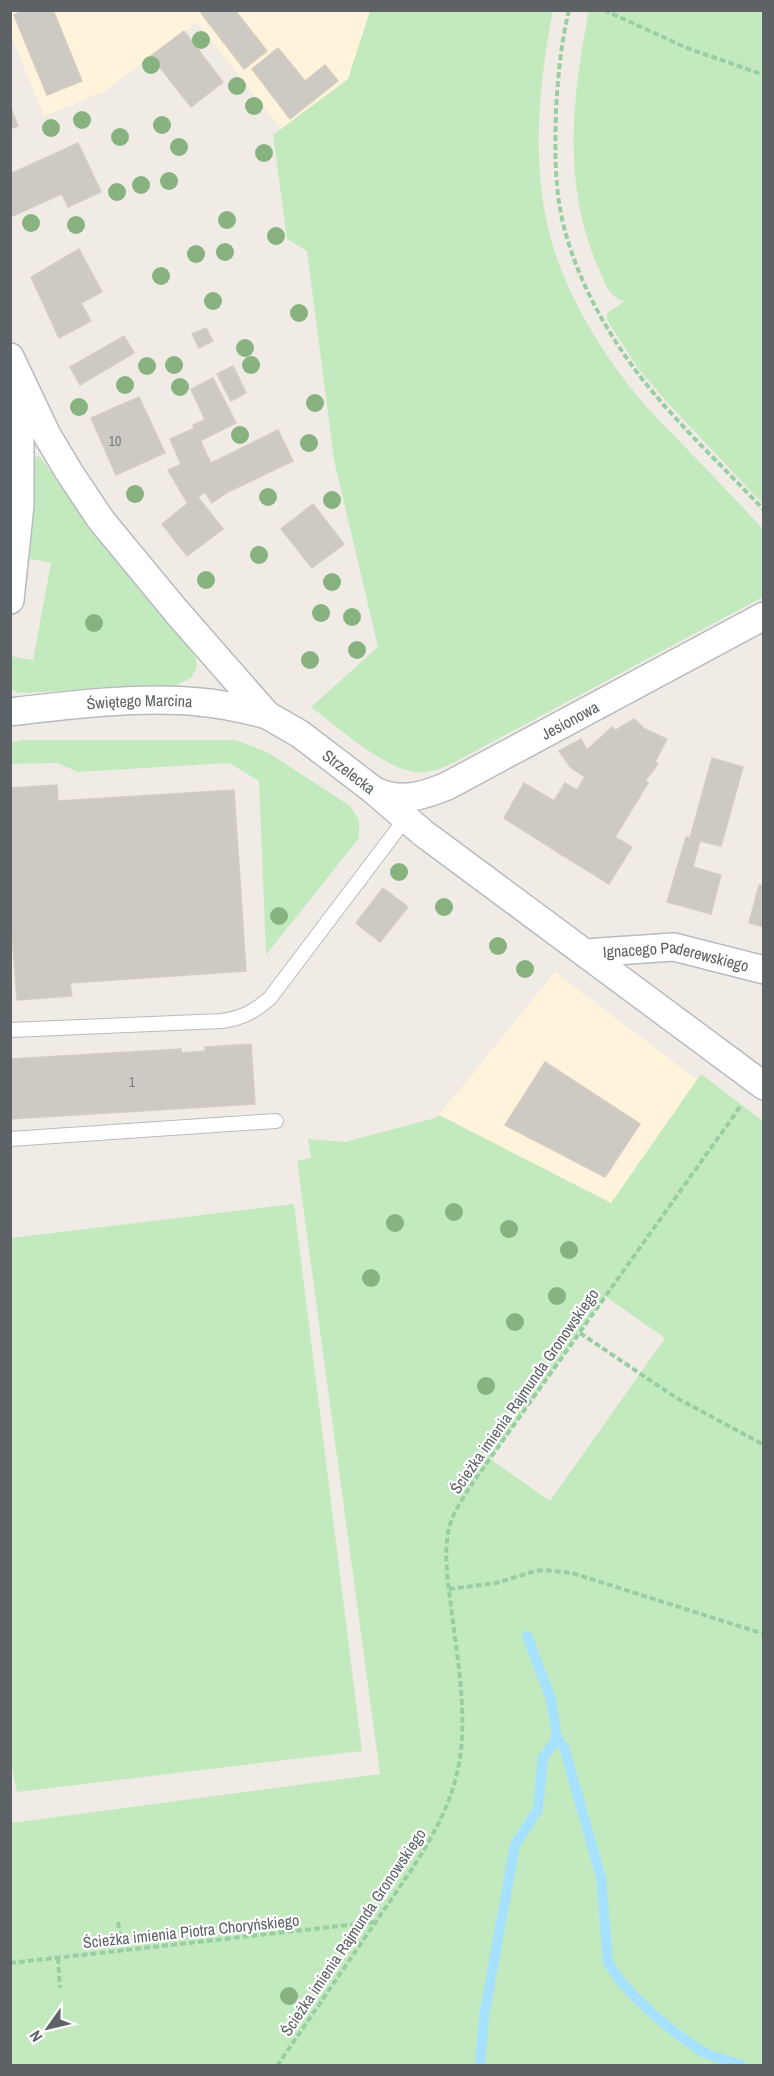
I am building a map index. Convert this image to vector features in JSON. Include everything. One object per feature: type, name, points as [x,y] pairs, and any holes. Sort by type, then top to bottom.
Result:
[{"type":"street","name":"Strzelecka","points":[[10,600],[20,505],[15,368]]},
{"type":"street","name":"Strzelecka","points":[[15,368],[47,435],[101,520],[176,611],[267,715],[300,734],[585,954],[761,1084]]},
{"type":"street","name":"Jesionowa","points":[[372,789],[384,795],[410,798],[447,786],[764,616]]},
{"type":"street","name":"Świętego Marcina","points":[[10,712],[49,707],[162,700],[229,705],[267,715]]},
{"type":"street","name":"Ignacego Paderewskiego","points":[[585,954],[674,947],[764,970]]},
{"type":"lane","points":[[10,1030],[222,1021],[249,1014],[270,998],[406,818]]},
{"type":"lane","points":[[10,1139],[276,1120]]},
{"type":"path","points":[[569,10],[560,60],[555,154],[559,202],[571,250],[594,301],[636,370],[674,415],[764,510]]},
{"type":"path","points":[[604,10],[687,48],[764,75]]},
{"type":"path","name":"Ścieżka imienia Rajmunda Gronowskiego","points":[[278,2066],[434,1833],[450,1797],[459,1765],[462,1710],[449,1589],[447,1538],[458,1507],[580,1333],[761,1084]]},
{"type":"path","points":[[580,1333],[675,1397],[764,1445]]},
{"type":"path","points":[[449,1589],[496,1583],[535,1571],[553,1570],[572,1573],[764,1634]]},
{"type":"path","points":[[118,1922],[122,1950]]},
{"type":"path","name":"Ścieżka imienia Piotra Choryńskiego","points":[[10,1963],[375,1922]]},
{"type":"path","points":[[58,1958],[60,1988]]},
{"type":"shaded area","points":[[10,11],[370,11],[348,80],[282,130],[197,22],[103,92],[44,116],[11,35]]},
{"type":"shaded area","points":[[555,972],[697,1080],[611,1204],[439,1115]]},
{"type":"green space","points":[[589,10],[763,11],[763,504],[665,400],[638,368],[607,320],[607,313],[625,301],[619,300],[611,293],[598,267],[579,204],[575,173],[575,108]]},
{"type":"green space","points":[[370,11],[553,11],[541,92],[539,147],[543,201],[548,228],[562,272],[594,336],[635,393],[763,529],[763,597],[461,759],[426,772],[413,772],[382,759],[311,707],[378,647],[334,460],[307,251],[287,239],[273,135],[348,79]]},
{"type":"green space","points":[[36,456],[40,457],[102,543],[195,654],[197,667],[191,678],[174,686],[18,693],[11,688],[10,656],[33,660],[51,563],[26,558],[32,463]]},
{"type":"green space","points":[[21,740],[236,740],[269,753],[350,806],[359,820],[359,838],[266,955],[259,781],[229,763],[78,772],[57,763],[11,764],[11,743]]},
{"type":"green space","points":[[701,1074],[763,1121],[763,2065],[11,2065],[11,1823],[380,1774],[297,1161],[311,1158],[308,1139],[345,1142],[439,1115],[611,1203]],"holes":[[[605,1296],[665,1338],[550,1501],[490,1459]]]},
{"type":"green space","points":[[294,1204],[362,1751],[17,1792],[10,1756],[11,1238]]},
{"type":"building","points":[[23,10],[53,10],[82,81],[47,95],[14,15]]},
{"type":"building","points":[[204,10],[235,10],[267,51],[244,69],[201,13]]},
{"type":"building","points":[[184,31],[223,82],[191,107],[151,56]]},
{"type":"building","points":[[278,48],[305,81],[325,65],[338,81],[290,119],[252,69]]},
{"type":"building","points":[[10,106],[18,126],[10,129]]},
{"type":"building","points":[[78,143],[101,192],[68,207],[45,158]]},
{"type":"building","points":[[45,158],[62,194],[10,217],[10,174]]},
{"type":"building","points":[[79,249],[102,292],[81,303],[91,321],[59,338],[31,277]]},
{"type":"building","points":[[206,328],[213,341],[199,348],[192,334]]},
{"type":"building","points":[[124,336],[134,353],[80,385],[70,367]]},
{"type":"building","points":[[233,366],[246,393],[231,401],[217,374]]},
{"type":"building","points":[[213,378],[236,423],[200,441],[193,425],[205,420],[191,389]]},
{"type":"building","points":[[139,397],[165,453],[116,475],[91,418]]},
{"type":"building","points":[[195,428],[206,453],[181,464],[170,439]]},
{"type":"building","points":[[278,430],[293,461],[226,493],[211,463]]},
{"type":"building","points":[[206,453],[226,493],[212,503],[205,492],[188,504],[168,470]]},
{"type":"building","points":[[197,496],[223,529],[187,556],[162,524]]},
{"type":"building","points":[[313,504],[344,544],[312,568],[281,529]]},
{"type":"building","points":[[634,719],[645,729],[631,746],[562,855],[504,818],[524,783],[554,801],[565,783],[577,790],[585,777],[570,767],[559,751],[581,739],[587,750],[612,727],[616,730]]},
{"type":"building","points":[[645,729],[667,739],[655,762],[658,764],[645,781],[648,783],[615,837],[632,847],[609,884],[562,855],[631,746]]},
{"type":"building","points":[[712,758],[743,767],[721,846],[700,841],[693,867],[721,875],[711,914],[667,902],[686,837],[690,838]]},
{"type":"building","points":[[57,785],[58,801],[234,790],[246,971],[70,983],[72,996],[17,1000],[10,905],[10,788]]},
{"type":"building","points":[[759,885],[764,886],[764,927],[749,923]]},
{"type":"building","points":[[383,888],[408,907],[380,942],[356,923]]},
{"type":"building","points":[[251,1044],[255,1104],[10,1119],[10,1059],[181,1049],[182,1053],[205,1051],[205,1047]]},
{"type":"building","points":[[545,1062],[640,1124],[605,1177],[505,1125]]},
{"type":"waterway","points":[[527,1636],[551,1699],[557,1739]]},
{"type":"waterway","points":[[480,2066],[484,2016],[515,1845],[538,1809],[543,1757],[557,1739],[564,1747],[601,1877],[608,1962],[638,2000],[678,2034],[703,2052],[743,2066]]}]
